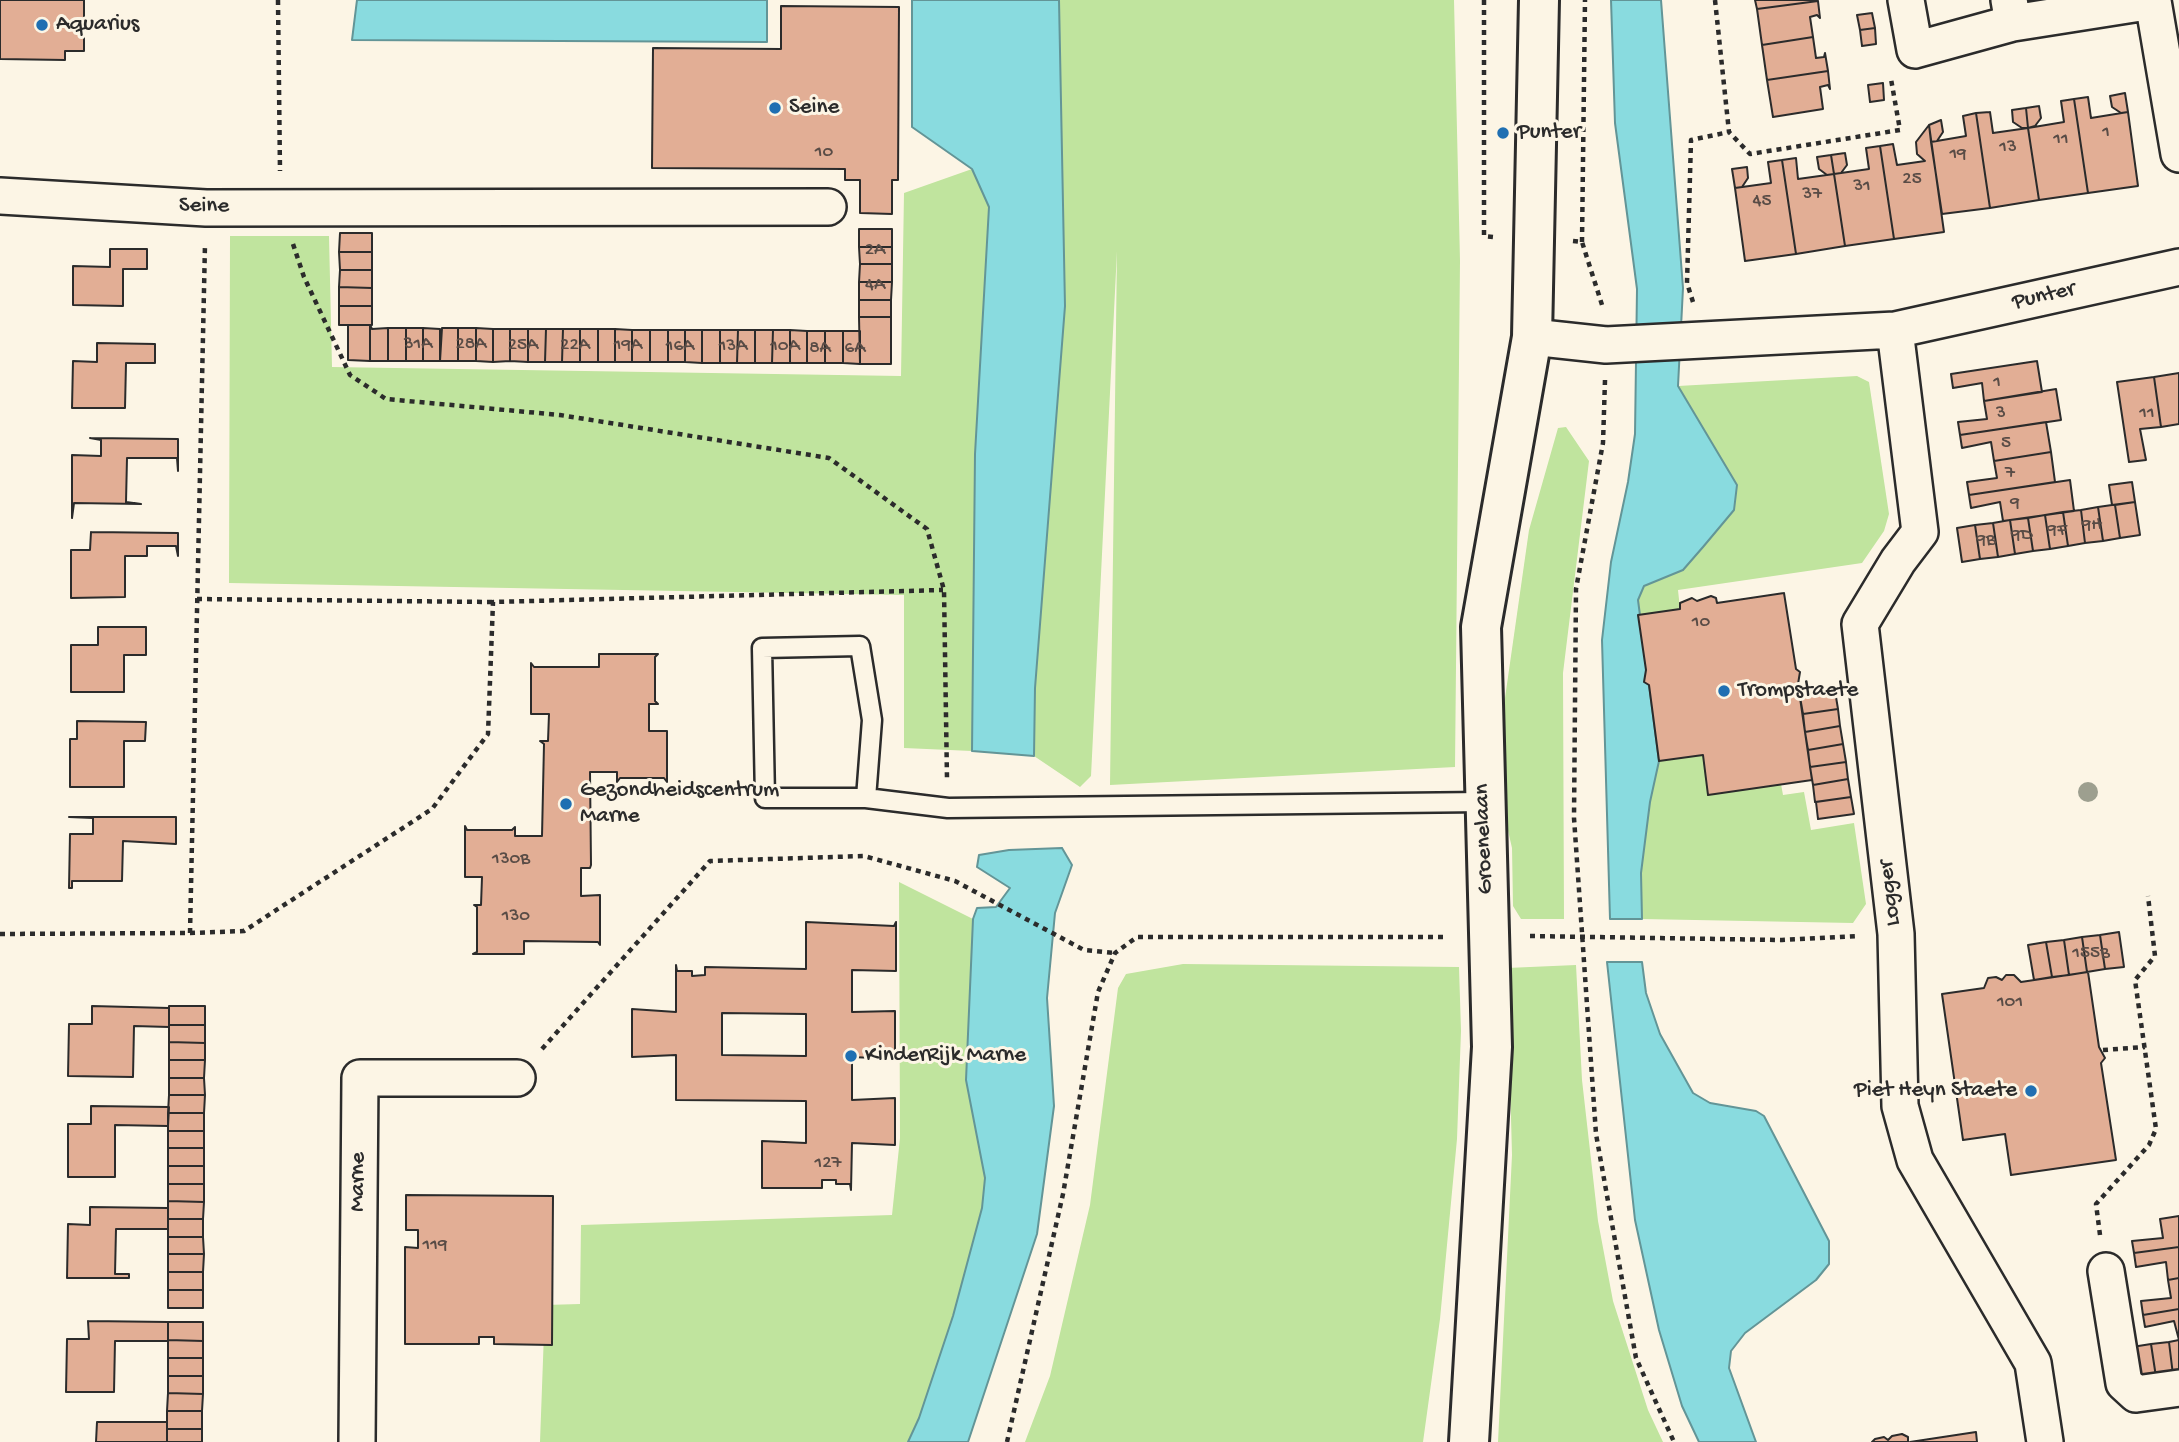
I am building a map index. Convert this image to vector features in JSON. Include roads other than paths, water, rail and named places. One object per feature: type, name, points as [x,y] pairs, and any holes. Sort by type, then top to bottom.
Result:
[{"type":"street","name":"Groenelaan","points":[[1469,1442],[1492,1047],[1483,802],[1481,627],[1532,337],[1539,0]]},
{"type":"street","points":[[1906,0],[1915,50],[2011,12],[2153,1],[2179,153]]},
{"type":"street","name":"Seine","points":[[0,196],[206,208],[828,207]]},
{"type":"street","name":"Punter","points":[[1532,337],[1619,345],[1895,330],[2179,267]]},
{"type":"street","name":"Logger","points":[[1895,330],[1920,532],[1898,561],[1860,624],[1896,934],[1900,1107],[1915,1160],[2032,1363],[2045,1442]]},
{"type":"street","name":"Marne","points":[[357,1442],[360,1078],[517,1077]]},
{"type":"street","points":[[2106,1271],[2124,1383],[2136,1394],[2179,1388]]},
{"type":"lane","points":[[866,798],[872,720],[860,646],[762,648],[765,798],[866,798],[948,808],[1483,802]]},
{"type":"water","points":[[357,0],[767,0],[767,42],[352,40]]},
{"type":"water","points":[[912,0],[1059,0],[1065,306],[1035,688],[1034,756],[972,751],[975,454],[989,207],[972,169],[912,127]]},
{"type":"water","points":[[1611,0],[1661,0],[1683,288],[1678,386],[1737,485],[1734,510],[1703,547],[1683,570],[1644,586],[1638,600],[1659,761],[1650,802],[1641,873],[1642,919],[1610,919],[1602,640],[1611,562],[1635,434],[1637,289],[1615,123]]},
{"type":"water","points":[[1062,848],[1072,865],[1055,913],[1047,998],[1054,1106],[1037,1234],[968,1442],[908,1442],[919,1418],[953,1316],[982,1208],[985,1178],[966,1080],[973,919],[977,908],[996,907],[1010,888],[977,867],[979,855],[1009,850]]},
{"type":"water","points":[[1607,962],[1642,962],[1646,993],[1660,1034],[1693,1093],[1710,1103],[1756,1111],[1764,1116],[1829,1241],[1829,1264],[1816,1280],[1745,1333],[1731,1351],[1729,1368],[1756,1442],[1699,1442],[1682,1406],[1659,1330],[1635,1220]]},
{"type":"place","name":"Aquarius","points":[[42,25]]},
{"type":"place","name":"Seine","points":[[775,108]]},
{"type":"place","name":"Punter","points":[[1503,133]]},
{"type":"place","name":"Trompstaete","points":[[1724,691]]},
{"type":"place","name":"Gezondheidscentrum Marne","points":[[566,804]]},
{"type":"place","name":"KinderRijk Marne","points":[[851,1056]]},
{"type":"place","name":"Piet Heyn Staete","points":[[2031,1091]]}]
